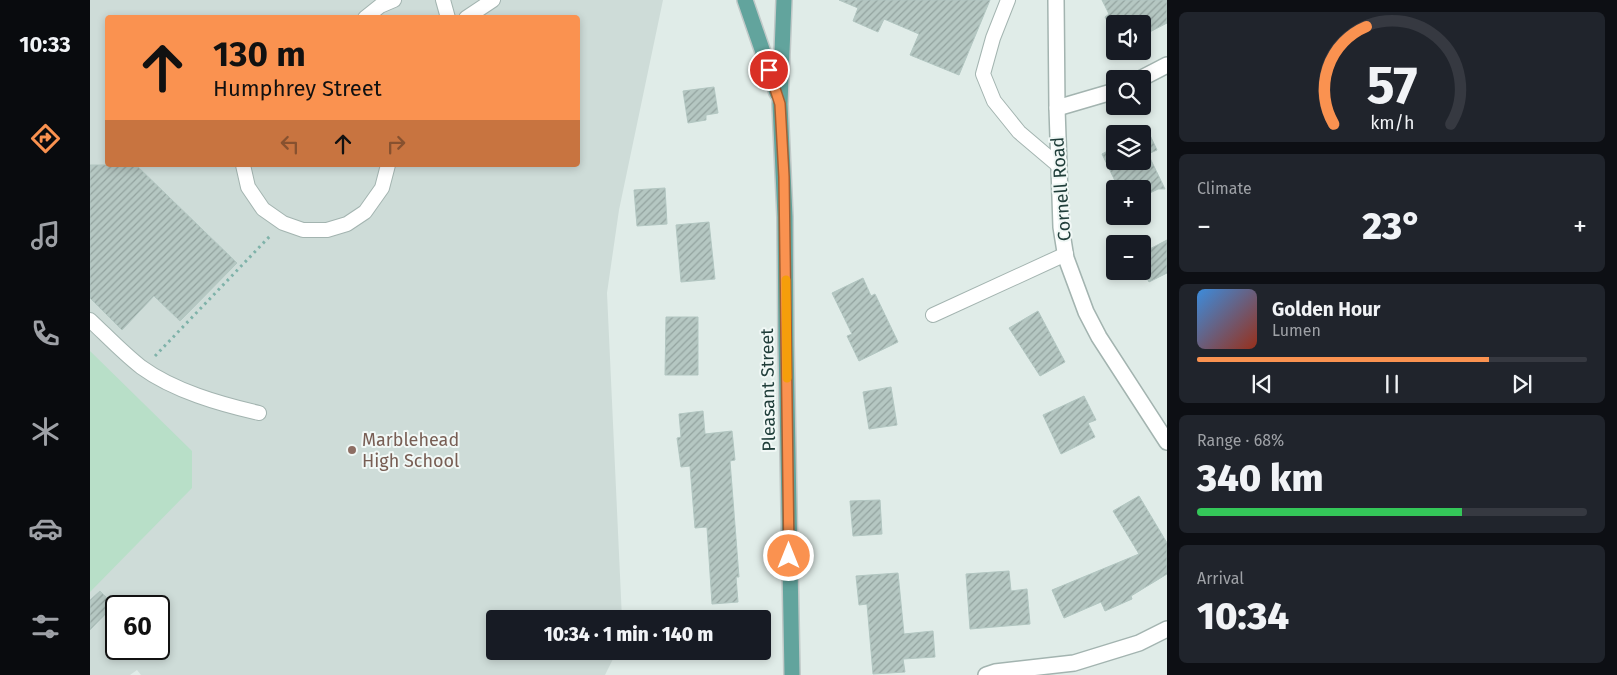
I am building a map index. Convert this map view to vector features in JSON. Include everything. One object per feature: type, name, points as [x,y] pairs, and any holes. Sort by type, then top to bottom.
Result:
[{"type":"main road","points":[[746,0],[780,104]]},
{"type":"main road","points":[[780,104],[784,0]]},
{"type":"main road","name":"Pleasant Street","points":[[780,104],[786,216],[786,343],[792,675]]},
{"type":"street","name":"Cornell Road","points":[[1056,0],[1059,166],[1062,227],[1066,254],[1086,312],[1099,337],[1167,442]]},
{"type":"street","points":[[1151,73],[1167,65]]},
{"type":"street","points":[[1057,108],[1106,94]]},
{"type":"street","points":[[986,675],[994,672],[1074,663],[1139,642],[1167,629]]},
{"type":"lane","points":[[369,15],[392,0]]},
{"type":"lane","points":[[443,0],[447,15]]},
{"type":"lane","points":[[470,15],[493,0]]},
{"type":"lane","points":[[1008,0],[993,38],[983,74],[994,101],[1019,132],[1059,166]]},
{"type":"lane","points":[[243,167],[248,187],[263,209],[283,224],[303,230],[327,230],[347,224],[365,212],[382,188],[387,167]]},
{"type":"lane","points":[[933,314],[1066,254]]},
{"type":"lane","points":[[90,320],[143,368],[160,378],[195,394],[229,406],[259,413]]},
{"type":"path","points":[[143,368],[283,224]]},
{"type":"shaded area","name":"Marblehead High School","points":[[90,0],[663,0],[619,210],[607,293],[622,610],[486,610],[486,660],[612,660],[605,675],[141,675],[137,670],[130,675],[90,675]]},
{"type":"green space","points":[[90,351],[192,451],[192,488],[90,592]]},
{"type":"building","points":[[839,0],[990,0],[959,75],[910,55],[919,34],[884,19],[878,32],[853,21],[858,8]]},
{"type":"building","points":[[1102,0],[1167,0],[1167,23],[1151,31],[1151,15],[1108,15],[1109,14]]},
{"type":"building","points":[[714,87],[718,113],[706,115],[706,120],[688,123],[683,91]]},
{"type":"building","points":[[1151,137],[1157,150],[1151,153]]},
{"type":"building","points":[[1106,152],[1106,162],[1102,154]]},
{"type":"building","points":[[1151,160],[1165,189],[1158,189],[1151,192],[1151,180],[1115,180],[1110,170],[1151,170]]},
{"type":"building","points":[[90,165],[138,167],[237,263],[180,321],[154,296],[122,330],[90,298]]},
{"type":"building","points":[[665,188],[667,224],[637,226],[634,190]]},
{"type":"building","points":[[709,222],[715,279],[681,282],[676,225]]},
{"type":"building","points":[[1167,240],[1167,273],[1149,282],[1148,280],[1151,280],[1151,248]]},
{"type":"building","points":[[863,278],[871,296],[875,294],[898,342],[859,361],[847,336],[852,334],[832,293]]},
{"type":"building","points":[[1038,311],[1065,362],[1040,376],[1009,328]]},
{"type":"building","points":[[666,317],[698,317],[698,375],[665,375]]},
{"type":"building","points":[[891,387],[897,425],[869,429],[863,392]]},
{"type":"building","points":[[1084,396],[1096,420],[1088,423],[1095,437],[1061,454],[1043,415]]},
{"type":"building","points":[[703,411],[705,434],[732,431],[735,460],[730,461],[739,577],[736,577],[738,602],[712,604],[707,527],[695,528],[690,466],[681,467],[677,438],[681,437],[679,414]]},
{"type":"building","points":[[1139,496],[1167,543],[1167,574],[1131,596],[1132,599],[1105,611],[1101,602],[1064,618],[1052,590],[1139,554],[1113,511]]},
{"type":"building","points":[[880,500],[882,534],[853,536],[850,501]]},
{"type":"building","points":[[1009,571],[1011,591],[1027,589],[1030,624],[970,629],[966,574]]},
{"type":"building","points":[[898,573],[904,634],[933,631],[935,657],[903,659],[905,672],[873,674],[867,604],[859,605],[856,576]]},
{"type":"building","points":[[100,591],[105,596],[105,614],[90,630],[90,600]]},
{"type":"slow traffic","points":[[786,280],[787,378]]},
{"type":"place","name":"Marblehead High School","points":[[352,450]]},
{"type":"route","points":[[769,70],[780,104],[786,216],[789,556]]}]
